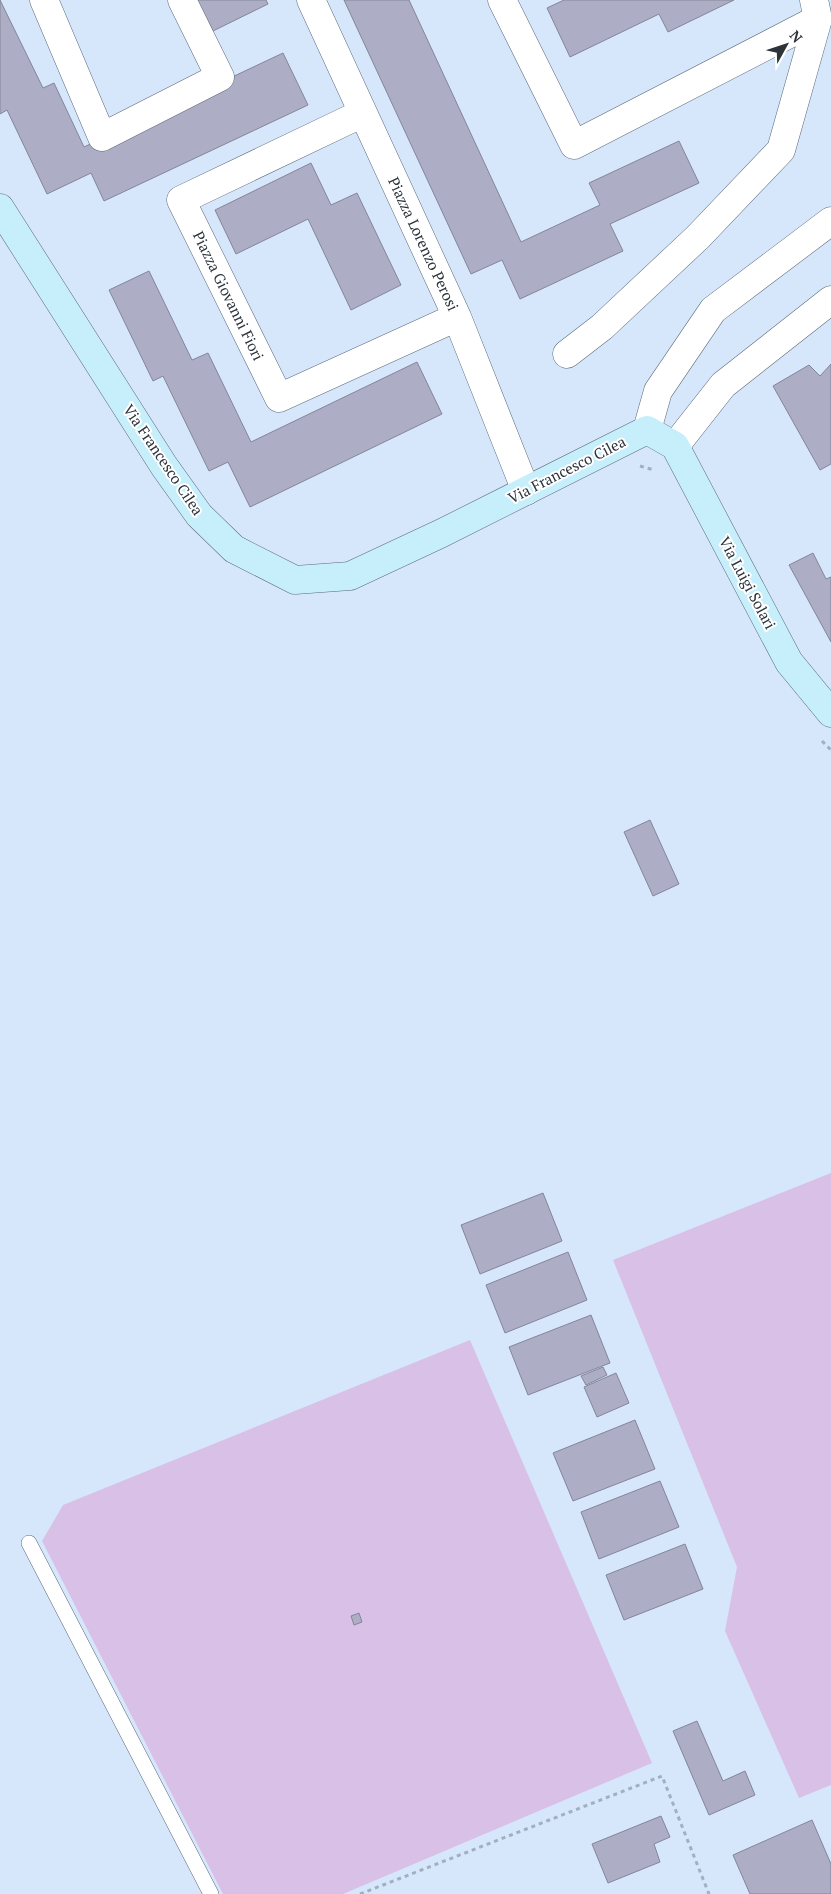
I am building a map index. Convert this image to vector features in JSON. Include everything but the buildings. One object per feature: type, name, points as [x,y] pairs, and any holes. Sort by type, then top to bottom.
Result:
[{"type":"main road","name":"Via Francesco Cilea","points":[[0,208],[164,466],[199,515],[234,549],[295,580],[350,576],[648,430]]},
{"type":"main road","points":[[648,430],[675,446]]},
{"type":"main road","name":"Via Luigi Solari","points":[[675,446],[789,662],[831,713]]},
{"type":"street","points":[[44,0],[102,137],[220,77],[182,0]]},
{"type":"street","name":"Piazza Lorenzo Perosi","points":[[311,0],[457,317],[526,491]]},
{"type":"street","points":[[502,0],[574,145],[816,10]]},
{"type":"street","points":[[567,354],[602,327],[698,237],[781,150],[816,10]]},
{"type":"street","name":"Piazza Giovanni Fiori","points":[[363,113],[181,200],[279,398],[457,317]]},
{"type":"street","points":[[648,430],[658,391],[713,310],[831,221]]},
{"type":"street","points":[[675,446],[723,385],[831,300]]},
{"type":"lane","points":[[29,1543],[211,1894]]},
{"type":"path","points":[[360,1894],[662,1776],[710,1894]]},
{"type":"shaded area","points":[[831,1173],[831,1785],[799,1798],[725,1631],[737,1567],[613,1260]]},
{"type":"shaded area","points":[[470,1340],[652,1763],[343,1894],[223,1894],[42,1541],[63,1505]]}]
